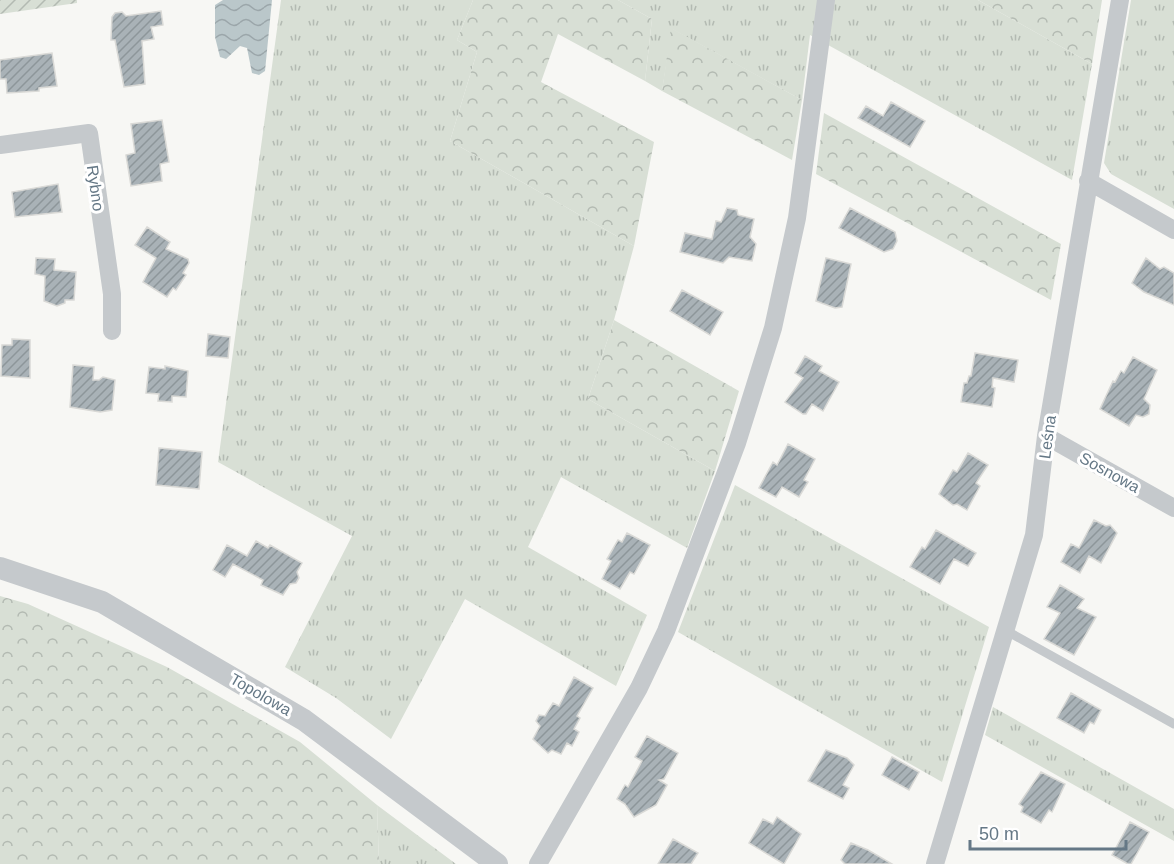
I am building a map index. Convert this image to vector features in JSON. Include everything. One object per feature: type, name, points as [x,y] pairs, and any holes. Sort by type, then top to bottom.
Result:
[{"type":"street","points":[[538,864],[639,688],[698,548],[737,443],[773,328],[797,218],[826,0]]},
{"type":"street","name":"Leśna","points":[[935,864],[1034,535],[1046,436],[1120,0]]},
{"type":"street","name":"Rybno","points":[[0,145],[89,133],[112,294],[112,332]]},
{"type":"street","points":[[1088,181],[1174,230]]},
{"type":"street","name":"Sosnowa","points":[[1046,436],[1174,508]]},
{"type":"street","name":"Topolowa","points":[[0,568],[102,602],[304,720],[497,864]]},
{"type":"lane","points":[[1005,630],[1174,724]]},
{"type":"green space","points":[[0,0],[77,0],[77,3],[0,14]]},
{"type":"green space","points":[[281,0],[473,0],[457,40],[477,52],[450,141],[634,246],[614,320],[588,399],[715,471],[687,548],[561,477],[528,547],[647,615],[616,686],[465,599],[391,739],[336,698],[285,667],[352,536],[218,462]]},
{"type":"green space","points":[[473,0],[618,0],[652,19],[645,81],[558,34],[541,82],[654,142],[634,246],[450,141],[477,52],[457,40]]},
{"type":"green space","points":[[618,0],[978,0],[1092,64],[1072,180],[810,35],[802,100],[672,29],[662,91],[645,81],[652,19]]},
{"type":"green space","points":[[978,0],[1102,0],[1092,64]]},
{"type":"green space","points":[[1131,0],[1174,0],[1174,209],[1111,174],[1104,163]]},
{"type":"green space","points":[[671,28],[802,100],[792,160],[662,91]]},
{"type":"green space","points":[[824,113],[1061,244],[1051,300],[816,174]]},
{"type":"green space","points":[[614,320],[739,391],[715,471],[588,399]]},
{"type":"green space","points":[[735,485],[989,627],[942,782],[678,632]]},
{"type":"green space","points":[[0,596],[28,604],[167,667],[300,742],[377,805],[379,864],[0,864]]},
{"type":"green space","points":[[993,707],[1174,809],[1174,841],[985,735]]},
{"type":"green space","points":[[377,805],[456,864],[379,864]]},
{"type":"water","points":[[223,0],[272,0],[265,71],[259,75],[252,73],[247,48],[240,46],[226,59],[220,57],[215,37],[215,5]]},
{"type":"building","points":[[161,11],[163,25],[151,27],[154,39],[142,41],[145,84],[124,87],[115,40],[111,40],[112,17],[115,13],[122,12],[126,16]]},
{"type":"building","points":[[52,53],[57,86],[39,88],[39,91],[7,93],[6,79],[0,79],[0,60]]},
{"type":"building","points":[[891,102],[925,121],[910,147],[858,118],[866,106],[883,116]]},
{"type":"building","points":[[162,120],[169,162],[160,164],[162,181],[131,186],[126,155],[135,153],[131,124]]},
{"type":"building","points":[[58,184],[62,212],[15,217],[12,192]]},
{"type":"building","points":[[727,208],[737,210],[738,215],[754,219],[750,237],[756,244],[752,261],[729,257],[723,263],[680,252],[685,233],[712,239],[716,221],[721,222]]},
{"type":"building","points":[[850,208],[895,232],[897,241],[893,249],[884,252],[839,228]]},
{"type":"building","points":[[147,227],[170,242],[166,249],[188,259],[189,263],[183,273],[186,275],[176,290],[173,288],[167,297],[143,282],[156,258],[135,245]]},
{"type":"building","points":[[36,258],[55,259],[54,270],[76,272],[74,300],[65,300],[65,303],[57,306],[44,301],[45,276],[35,274]]},
{"type":"building","points":[[826,258],[851,264],[842,307],[835,308],[816,301]]},
{"type":"building","points":[[1146,258],[1160,269],[1164,267],[1174,273],[1174,305],[1144,292],[1132,283]]},
{"type":"building","points":[[682,290],[723,312],[710,335],[670,311]]},
{"type":"building","points":[[208,334],[230,337],[228,358],[206,356]]},
{"type":"building","points":[[12,339],[30,340],[30,378],[1,376],[2,345],[12,345]]},
{"type":"building","points":[[975,353],[1018,360],[1014,382],[993,378],[992,387],[995,388],[992,407],[961,402],[964,383],[967,383],[971,376]]},
{"type":"building","points":[[805,356],[822,366],[819,371],[839,382],[823,411],[812,404],[806,414],[803,414],[785,402],[803,378],[795,373]]},
{"type":"building","points":[[1133,357],[1157,370],[1144,399],[1150,405],[1149,414],[1143,417],[1136,415],[1129,426],[1100,409],[1113,381],[1115,382],[1121,371],[1124,373]]},
{"type":"building","points":[[73,365],[94,367],[93,380],[103,377],[115,380],[112,410],[100,412],[70,407]]},
{"type":"building","points":[[165,366],[188,371],[186,397],[172,396],[172,402],[158,401],[159,394],[146,393],[149,367],[165,369]]},
{"type":"building","points":[[788,444],[815,459],[804,480],[808,482],[799,497],[782,487],[776,497],[759,488],[773,462],[777,465]]},
{"type":"building","points":[[159,448],[202,452],[199,489],[156,485]]},
{"type":"building","points":[[968,453],[988,465],[976,483],[980,486],[967,510],[957,504],[953,505],[939,494],[953,470],[957,472]]},
{"type":"building","points":[[1094,520],[1106,526],[1110,525],[1117,533],[1101,563],[1089,556],[1080,573],[1061,562],[1071,544],[1079,548]]},
{"type":"building","points":[[936,530],[976,553],[968,566],[954,559],[940,584],[910,567],[922,547],[925,549]]},
{"type":"building","points":[[627,533],[650,545],[634,574],[630,572],[620,589],[602,579],[611,561],[607,559],[618,540],[622,542]]},
{"type":"building","points":[[256,541],[268,548],[270,545],[302,563],[297,572],[299,578],[296,583],[290,584],[283,595],[261,585],[263,580],[233,564],[225,577],[213,570],[227,545],[247,556]]},
{"type":"building","points":[[1060,585],[1084,599],[1077,608],[1096,617],[1074,655],[1044,639],[1060,613],[1047,607]]},
{"type":"building","points":[[574,677],[593,688],[577,716],[580,718],[574,729],[579,732],[572,746],[567,743],[561,754],[552,750],[548,753],[533,739],[540,726],[536,721],[539,715],[545,716],[553,703],[559,706]]},
{"type":"building","points":[[1071,693],[1101,710],[1094,724],[1090,722],[1084,733],[1057,718]]},
{"type":"building","points":[[647,736],[678,753],[664,779],[659,780],[667,785],[656,805],[634,817],[625,804],[617,799],[625,785],[628,787],[642,761],[635,757]]},
{"type":"building","points":[[826,750],[847,758],[854,765],[843,785],[849,788],[843,799],[808,781]]},
{"type":"building","points":[[892,757],[919,772],[909,790],[882,775]]},
{"type":"building","points":[[1041,772],[1065,784],[1052,812],[1049,810],[1041,823],[1021,812],[1023,807],[1019,804]]},
{"type":"building","points":[[777,817],[801,834],[784,864],[749,843],[763,819],[773,824]]},
{"type":"building","points":[[1130,822],[1149,832],[1131,864],[1128,864],[1112,855]]},
{"type":"building","points":[[673,839],[698,853],[691,864],[658,864]]},
{"type":"building","points":[[851,843],[892,864],[845,864],[841,860]]}]
